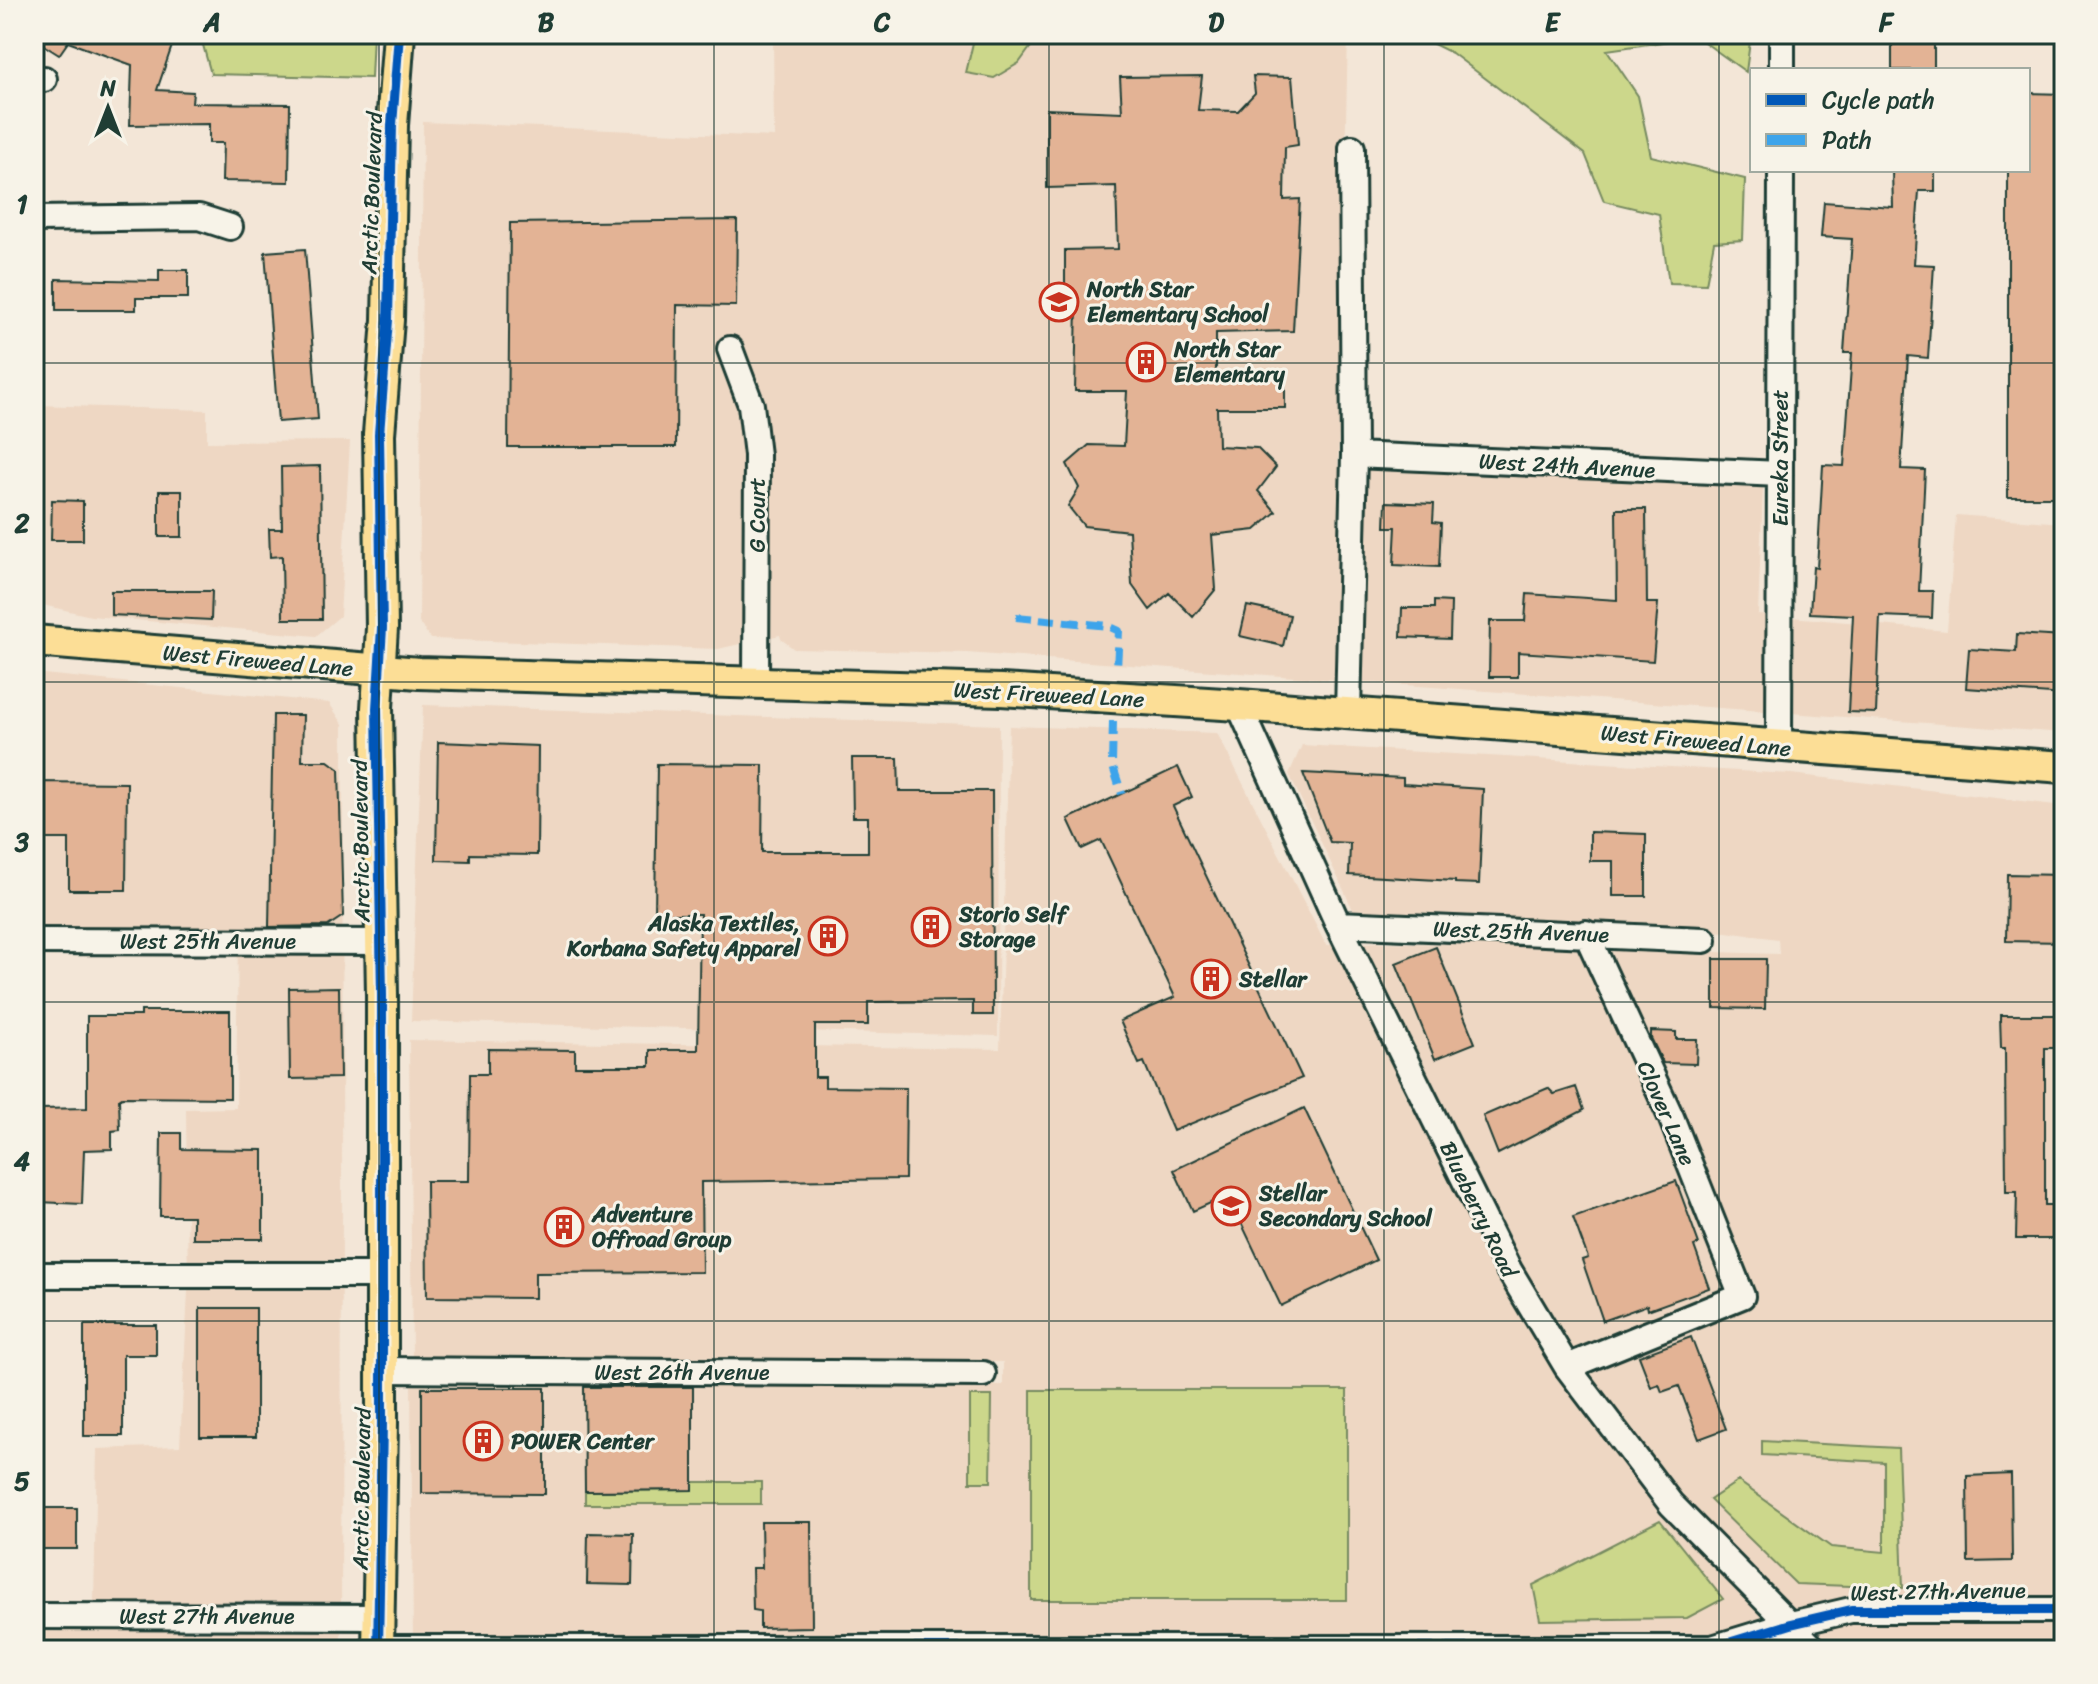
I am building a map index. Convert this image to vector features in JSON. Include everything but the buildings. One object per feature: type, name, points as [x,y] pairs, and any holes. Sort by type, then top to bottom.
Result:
[{"type":"main road","name":"Arctic Boulevard","points":[[378,1649],[382,1370],[379,434],[388,320],[392,125],[399,34]]},
{"type":"main road","name":"West Fireweed Lane","points":[[34,641],[378,670],[1001,690],[2064,767]]},
{"type":"street","points":[[1782,34],[1782,68]]},
{"type":"street","points":[[1348,713],[1354,455],[1352,148]]},
{"type":"street","name":"Eureka Street","points":[[1779,747],[1781,172]]},
{"type":"street","points":[[34,219],[199,217],[230,227]]},
{"type":"street","name":"G Court","points":[[730,349],[751,405],[757,455],[756,684]]},
{"type":"street","name":"West 24th Avenue","points":[[1354,455],[1780,474]]},
{"type":"street","name":"Blueberry Road","points":[[1239,705],[1338,924],[1515,1282],[1567,1367],[1671,1504],[1815,1650]]},
{"type":"street","name":"West 25th Avenue","points":[[1338,924],[1704,940]]},
{"type":"street","name":"Clover Lane","points":[[1567,1367],[1742,1296],[1671,1117],[1586,933]]},
{"type":"street","name":"West 25th Avenue","points":[[34,941],[381,942]]},
{"type":"street","points":[[34,1275],[382,1275]]},
{"type":"street","name":"West 26th Avenue","points":[[382,1370],[983,1374]]},
{"type":"street","name":"West 27th Avenue","points":[[378,1649],[1712,1648],[1851,1610],[2064,1610]]},
{"type":"street","name":"West 27th Avenue","points":[[34,1616],[380,1617]]},
{"type":"shaded area","points":[[773,34],[1348,34],[1338,466],[1763,488],[1758,614],[1947,631],[1956,515],[2064,523],[2064,733],[967,653],[794,649],[780,635],[718,649],[431,639],[419,623],[423,122],[774,137]]},
{"type":"shaded area","points":[[34,405],[207,410],[207,442],[350,441],[340,616],[316,636],[91,616],[34,603]]},
{"type":"shaded area","points":[[34,673],[329,703],[343,724],[341,1650],[34,1650],[34,1628],[187,1631],[94,1601],[97,1449],[180,1446],[188,1291],[186,1109],[236,1108],[238,934],[34,931]]},
{"type":"shaded area","points":[[423,705],[999,725],[998,1036],[411,1021]]},
{"type":"shaded area","points":[[1009,726],[1217,733],[1326,945],[1378,942],[1779,954],[1778,939],[1726,932],[1354,912],[1289,774],[1302,745],[1791,774],[2064,806],[2064,1650],[413,1650],[411,1380],[692,1379],[1003,1385],[1003,1362],[412,1358],[409,1040],[1000,1049]]},
{"type":"green space","points":[[200,34],[373,34],[371,78],[211,74]]},
{"type":"green space","points":[[975,34],[1040,34],[1019,63],[994,78],[966,73]]},
{"type":"green space","points":[[1413,34],[1751,34],[1746,72],[1697,37],[1607,50],[1638,96],[1651,156],[1745,179],[1743,240],[1714,242],[1706,284],[1669,283],[1659,214],[1604,201],[1585,154],[1452,53]]},
{"type":"green space","points":[[1031,1390],[1347,1390],[1347,1600],[1031,1600]]},
{"type":"green space","points":[[970,1396],[992,1396],[991,1482],[970,1482]]},
{"type":"green space","points":[[1762,1441],[1898,1448],[1903,1588],[1796,1584],[1710,1500],[1738,1481],[1831,1547],[1884,1552],[1884,1462],[1762,1455]]},
{"type":"green space","points":[[693,1482],[761,1482],[761,1504],[585,1504],[585,1491],[693,1490]]},
{"type":"green space","points":[[1660,1520],[1723,1599],[1687,1618],[1540,1620],[1533,1585]]},
{"type":"marked path","points":[[1016,617],[1108,626],[1119,631],[1117,668]]},
{"type":"marked path","points":[[1113,721],[1112,764],[1122,794]]},
{"type":"cycle path","points":[[378,1650],[382,1423],[382,995],[377,708],[382,628],[379,434],[388,320],[392,125],[399,34]]},
{"type":"cycle path","points":[[378,1648],[1712,1648],[1851,1610],[2064,1610]]},
{"type":"place","name":"North Star Elementary School","points":[[1059,302]]},
{"type":"place","name":"North Star Elementary","points":[[1146,362]]},
{"type":"place","name":"Storio Self Storage","points":[[931,927]]},
{"type":"place","name":"Alaska Textiles, Korbana Safety Apparel","points":[[828,936]]},
{"type":"place","name":"Stellar","points":[[1211,979]]},
{"type":"place","name":"Stellar Secondary School","points":[[1231,1206]]},
{"type":"place","name":"Adventure Offroad Group","points":[[564,1227]]},
{"type":"place","name":"POWER Center","points":[[483,1441]]}]
